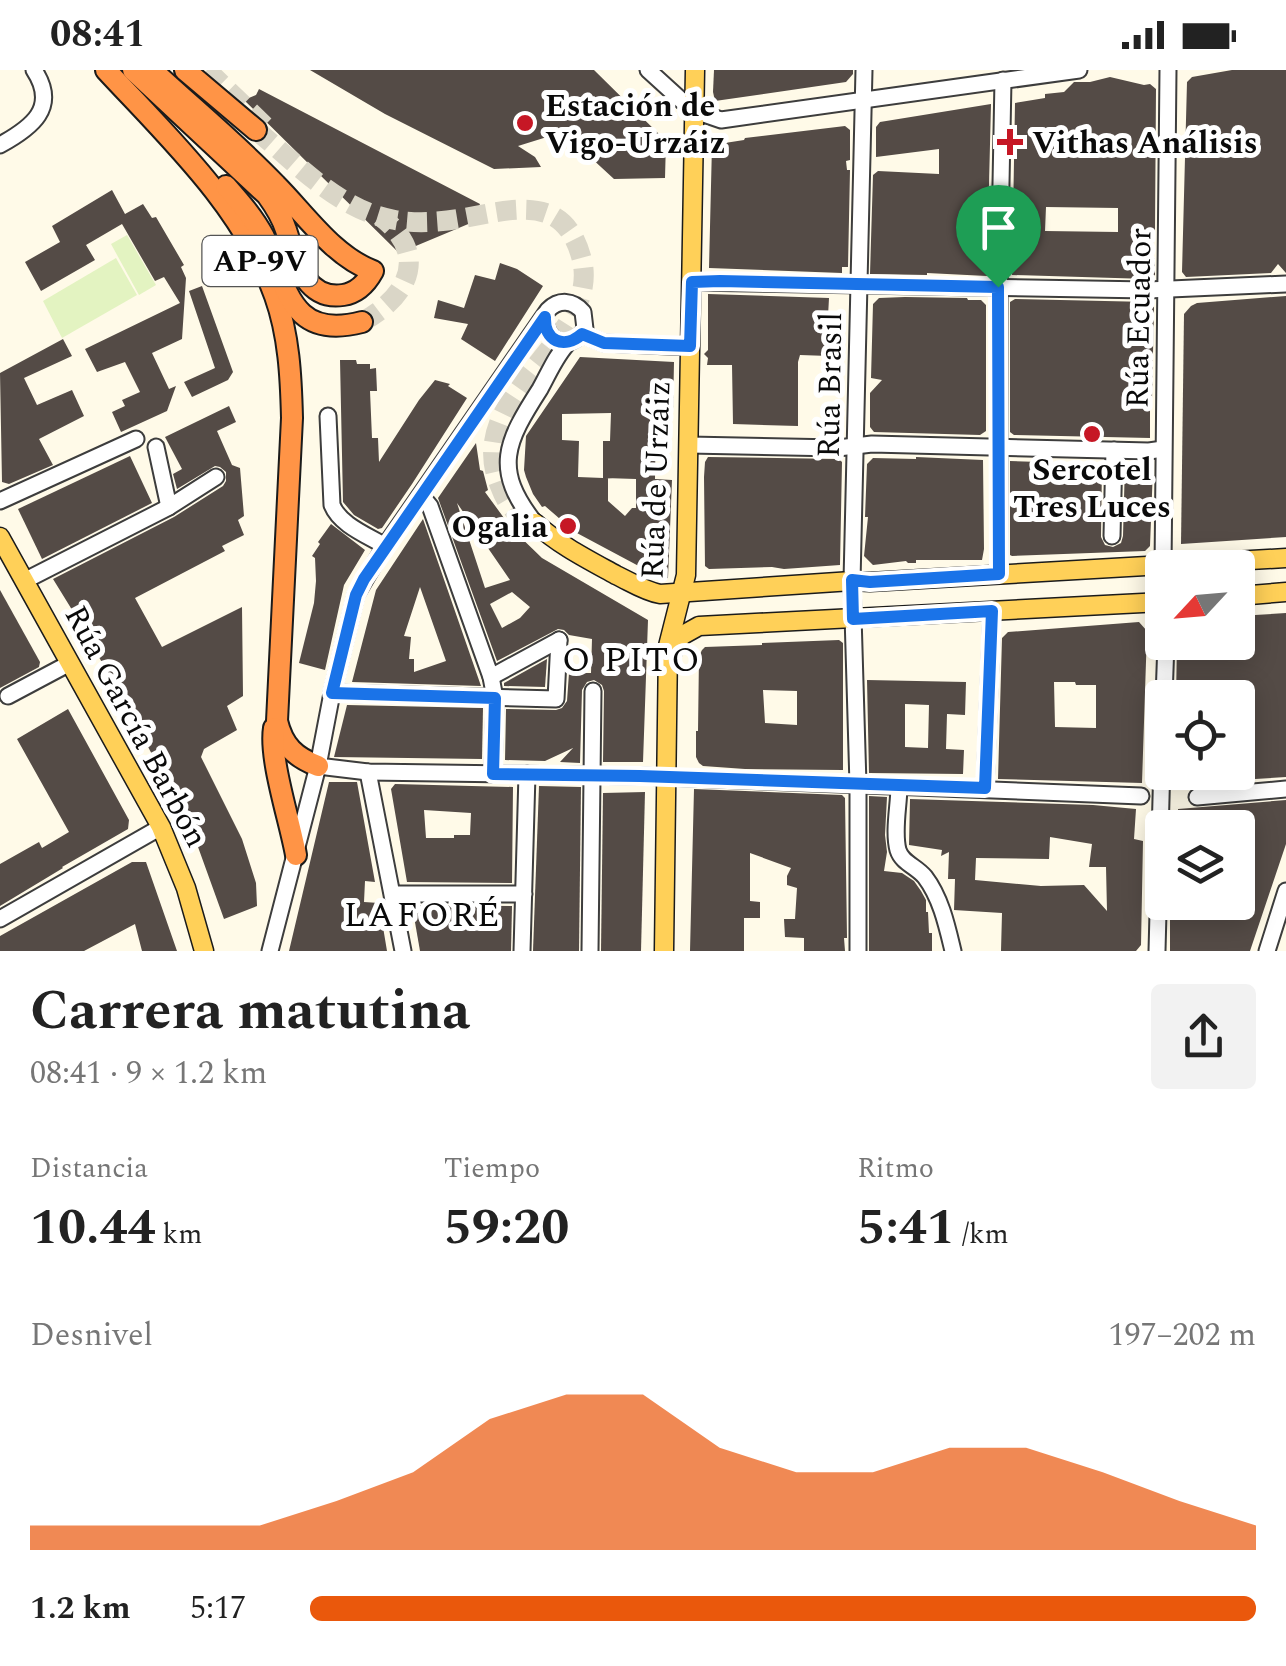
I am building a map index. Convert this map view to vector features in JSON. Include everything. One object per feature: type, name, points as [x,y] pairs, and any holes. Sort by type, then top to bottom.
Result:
[{"type":"highway","name":"AP-9V","points":[[106,70],[225,204],[258,256],[276,300],[290,374],[291,439],[277,718]]},
{"type":"highway","points":[[114,70],[252,216],[287,296],[299,310],[327,326],[362,322]]},
{"type":"highway","points":[[133,70],[267,195],[277,209],[306,280],[318,290],[342,295],[364,284],[373,270],[341,251],[152,70]]},
{"type":"highway","points":[[186,70],[256,130]]},
{"type":"highway","points":[[277,718],[284,742],[292,753],[318,766]]},
{"type":"highway","points":[[277,718],[272,739],[296,855]]},
{"type":"main road","name":"Rúa de Urzáiz","points":[[664,951],[666,688],[670,630],[686,575],[695,70]]},
{"type":"main road","points":[[535,523],[563,546],[644,590],[660,594],[852,580],[1145,568]]},
{"type":"main road","name":"Rúa García Barbón","points":[[0,537],[161,827],[186,888],[204,951]]},
{"type":"main road","points":[[1255,560],[1286,558]]},
{"type":"main road","points":[[1255,595],[1286,592]]},
{"type":"main road","points":[[666,688],[674,645],[686,632],[700,626],[1145,603]]},
{"type":"street","points":[[0,145],[37,118],[43,89],[34,70]]},
{"type":"street","points":[[648,70],[692,110],[721,120],[1079,70]]},
{"type":"street","name":"Rúa Brasil","points":[[858,951],[852,580],[864,70]]},
{"type":"street","name":"Rúa Ecuador","points":[[1163,550],[1168,70]]},
{"type":"street","points":[[999,574],[998,287],[1003,80]]},
{"type":"street","points":[[692,282],[1166,290],[1286,284]]},
{"type":"street","points":[[270,951],[318,766],[356,595],[384,546],[553,305],[573,303],[585,318],[585,329],[557,358],[522,415],[509,447],[507,464],[512,486],[535,523]]},
{"type":"street","points":[[545,317],[544,324],[555,340],[690,346]]},
{"type":"street","points":[[328,416],[334,512],[384,546]]},
{"type":"street","points":[[0,501],[136,439]]},
{"type":"street","points":[[689,445],[1163,449]]},
{"type":"street","points":[[156,447],[169,507]]},
{"type":"street","points":[[1112,536],[1114,450]]},
{"type":"street","points":[[24,581],[169,507],[216,477]]},
{"type":"street","points":[[419,498],[428,502],[491,677],[495,698],[493,774]]},
{"type":"street","points":[[985,788],[992,611]]},
{"type":"street","points":[[332,693],[556,699],[559,640],[491,677]]},
{"type":"street","points":[[8,696],[70,663]]},
{"type":"street","points":[[590,951],[593,691]]},
{"type":"street","points":[[318,766],[368,772],[666,777],[1141,796]]},
{"type":"street","points":[[368,772],[403,951]]},
{"type":"street","points":[[522,951],[527,774]]},
{"type":"street","points":[[900,786],[898,852],[931,886],[953,951]]},
{"type":"street","points":[[1197,797],[1286,789]]},
{"type":"street","points":[[1157,951],[1161,790]]},
{"type":"street","points":[[0,919],[161,827]]},
{"type":"street","points":[[1266,951],[1286,891]]},
{"type":"street","points":[[393,894],[524,894]]},
{"type":"green space","points":[[127,235],[156,285],[139,295],[111,244]]},
{"type":"green space","points":[[116,258],[137,295],[62,338],[43,301]]},
{"type":"building","name":"Estación de Vigo-Urzáiz","points":[[310,70],[594,70],[666,141],[665,178],[614,179],[563,132],[518,146],[535,157],[541,167],[494,169],[385,114]]},
{"type":"building","points":[[714,70],[853,70],[853,74],[846,82],[715,101]]},
{"type":"building","points":[[1232,70],[1286,70],[1286,273],[1278,264],[1271,273],[1186,277],[1182,272],[1187,82],[1192,77]]},
{"type":"building","points":[[1110,77],[1150,84],[1156,89],[1152,258],[1155,275],[1148,279],[1012,275],[1015,103],[1064,92],[1074,82]],"holes":[[[1046,207],[1118,208],[1118,232],[1045,231]]]},
{"type":"building","points":[[259,89],[480,204],[478,209],[485,217],[399,253],[244,100],[256,95]]},
{"type":"building","points":[[991,104],[988,224],[974,224],[984,235],[987,276],[870,274],[873,175],[878,171],[939,174],[939,149],[876,157],[876,127],[880,122]]},
{"type":"building","points":[[845,126],[850,130],[850,160],[846,161],[850,170],[848,267],[842,267],[842,273],[709,268],[712,145]]},
{"type":"building","points":[[112,190],[125,214],[143,204],[152,218],[156,217],[184,265],[181,267],[186,278],[182,339],[152,353],[169,389],[176,386],[167,411],[121,432],[112,412],[125,406],[122,400],[140,392],[125,362],[97,372],[85,349],[180,303],[164,277],[155,281],[122,224],[86,245],[95,260],[41,291],[25,262],[60,242],[52,226]]},
{"type":"building","points":[[500,263],[543,286],[495,361],[461,339],[468,324],[434,318],[438,300],[464,308],[475,275],[495,280]]},
{"type":"building","points":[[202,286],[233,372],[228,380],[192,397],[184,382],[215,368],[189,291]]},
{"type":"building","points":[[708,294],[829,298],[829,356],[800,355],[798,362],[798,426],[733,424],[732,365],[707,365],[704,354],[708,350]]},
{"type":"building","points":[[1286,296],[1286,537],[1181,544],[1184,314],[1197,303]]},
{"type":"building","points":[[879,298],[967,298],[986,305],[986,431],[980,435],[874,432],[870,427],[870,393],[882,380],[871,378],[873,304]]},
{"type":"building","points":[[1010,302],[1149,302],[1154,307],[1150,438],[1010,432]]},
{"type":"building","points":[[63,339],[72,356],[24,378],[37,405],[72,390],[84,416],[39,439],[53,465],[9,484],[2,482],[0,373]]},
{"type":"building","points":[[580,357],[674,362],[673,412],[656,412],[655,479],[672,480],[668,578],[663,579],[575,532],[542,507],[524,470],[526,436]],"holes":[[[611,413],[610,441],[603,441],[603,478],[578,477],[579,441],[562,440],[562,414]],[[608,478],[636,479],[636,508],[625,516],[608,501]]]},
{"type":"building","points":[[340,360],[356,360],[357,364],[376,368],[377,391],[370,391],[372,438],[378,438],[379,462],[435,380],[450,384],[467,398],[378,529],[354,515],[343,502]]},
{"type":"building","points":[[229,406],[236,422],[217,431],[232,465],[240,468],[244,516],[238,520],[244,535],[222,546],[225,551],[135,598],[162,647],[242,607],[243,696],[227,706],[237,730],[204,749],[201,757],[242,839],[256,883],[257,906],[224,919],[189,822],[53,579],[174,517],[223,486],[226,472],[215,466],[177,489],[173,474],[182,469],[165,437]]},
{"type":"building","points":[[476,443],[488,490],[485,492],[512,529],[542,558],[648,620],[643,762],[603,762],[604,691],[594,680],[582,690],[580,763],[560,762],[573,748],[545,761],[505,760],[506,709],[562,708],[567,701],[569,673],[591,673],[592,639],[558,629],[497,661],[438,498]],"holes":[[[457,503],[510,580],[485,588]],[[512,592],[530,607],[502,628],[490,604]]]},
{"type":"building","points":[[130,456],[152,503],[42,559],[18,509]]},
{"type":"building","points":[[708,457],[839,459],[840,565],[784,569],[705,566],[704,477]]},
{"type":"building","points":[[873,458],[983,460],[982,560],[916,560],[873,565],[864,556],[867,464]]},
{"type":"building","points":[[1010,461],[1102,464],[1101,537],[1105,545],[1113,547],[1121,543],[1123,536],[1125,463],[1149,463],[1153,468],[1150,546],[1145,551],[1010,555]]},
{"type":"building","points":[[423,519],[481,686],[352,682],[376,590]],"holes":[[[420,587],[446,661],[414,672],[414,659],[409,659],[411,637],[404,636]]]},
{"type":"building","points":[[331,524],[365,550],[344,585],[325,670],[299,663],[314,603],[312,556]]},
{"type":"building","points":[[0,590],[40,662],[39,667],[0,688]]},
{"type":"building","points":[[1286,613],[1286,777],[1255,779],[1255,680],[1176,680],[1177,660],[1255,660],[1255,615]]},
{"type":"building","points":[[1139,622],[1145,629],[1146,660],[1142,783],[998,779],[1002,638],[1008,632]],"holes":[[[1054,682],[1096,685],[1096,728],[1055,727]]]},
{"type":"building","points":[[762,643],[843,643],[843,770],[745,769],[699,763],[696,731],[702,650]],"holes":[[[763,690],[797,691],[797,725],[765,723]]]},
{"type":"building","points":[[547,659],[545,687],[504,686],[504,683]]},
{"type":"building","points":[[867,680],[966,682],[965,715],[947,714],[946,749],[964,750],[963,774],[869,773]],"holes":[[[905,704],[929,705],[928,748],[905,747]]]},
{"type":"building","points":[[347,705],[483,708],[482,759],[334,757]]},
{"type":"building","points":[[68,709],[129,820],[128,829],[0,906],[0,864],[39,842],[42,848],[69,832],[17,739]]},
{"type":"building","points":[[329,782],[357,782],[375,882],[365,881],[364,902],[379,903],[387,951],[289,951]]},
{"type":"building","points":[[395,784],[513,787],[512,883],[407,882],[391,789]],"holes":[[[424,810],[471,813],[470,835],[426,838]]]},
{"type":"building","points":[[539,786],[581,787],[579,951],[533,951]]},
{"type":"building","points":[[694,789],[845,798],[845,951],[804,951],[804,938],[785,937],[784,919],[795,919],[797,888],[787,885],[791,868],[750,853],[750,901],[760,902],[760,918],[744,918],[744,951],[690,951]]},
{"type":"building","points":[[645,792],[641,951],[601,951],[603,793]]},
{"type":"building","points":[[869,796],[887,797],[884,871],[902,873],[921,891],[926,900],[932,951],[869,951]]},
{"type":"building","points":[[910,799],[1136,809],[1134,839],[1143,841],[1141,945],[1136,951],[1001,951],[1002,913],[954,910],[955,879],[948,879],[949,852],[941,856],[942,850],[909,845]],"holes":[[[1050,837],[1092,844],[1089,867],[1106,867],[1107,911],[1084,885],[975,880],[976,858],[1049,859]]]},
{"type":"building","points":[[1286,800],[1286,844],[1250,951],[1170,951],[1170,920],[1255,920],[1255,810],[1178,809]]},
{"type":"building","points":[[132,862],[146,862],[177,951],[142,951],[135,924],[84,951],[0,951],[0,936]]},
{"type":"building","points":[[412,905],[512,906],[511,951],[420,951]]},
{"type":"tunnel","points":[[207,70],[270,131]]},
{"type":"tunnel","points":[[256,130],[338,197],[375,215],[430,222],[536,210],[564,224],[582,260],[582,289],[572,317],[514,395],[499,423],[493,453],[506,499],[517,513],[535,523]]},
{"type":"tunnel","points":[[362,322],[392,300],[407,274],[409,259],[405,245],[380,216]]},
{"type":"place","name":"Estación de Vigo-Urzáiz","points":[[525,123]]},
{"type":"place","name":"Vithas Análisis","points":[[1010,142]]},
{"type":"place","name":"Sercotel Tres Luces","points":[[1092,434]]},
{"type":"place","name":"Ogalia","points":[[568,526]]},
{"type":"district","name":"O PITO","points":[[632,659]]},
{"type":"district","name":"LAFORÉ","points":[[423,914]]},
{"type":"route","points":[[692,282],[998,287],[999,574],[852,580],[853,619],[992,611],[985,788],[493,774],[495,698],[332,693],[356,595],[364,579],[545,317],[550,336],[562,342],[574,341],[582,334],[604,343],[690,346],[692,282]]}]
